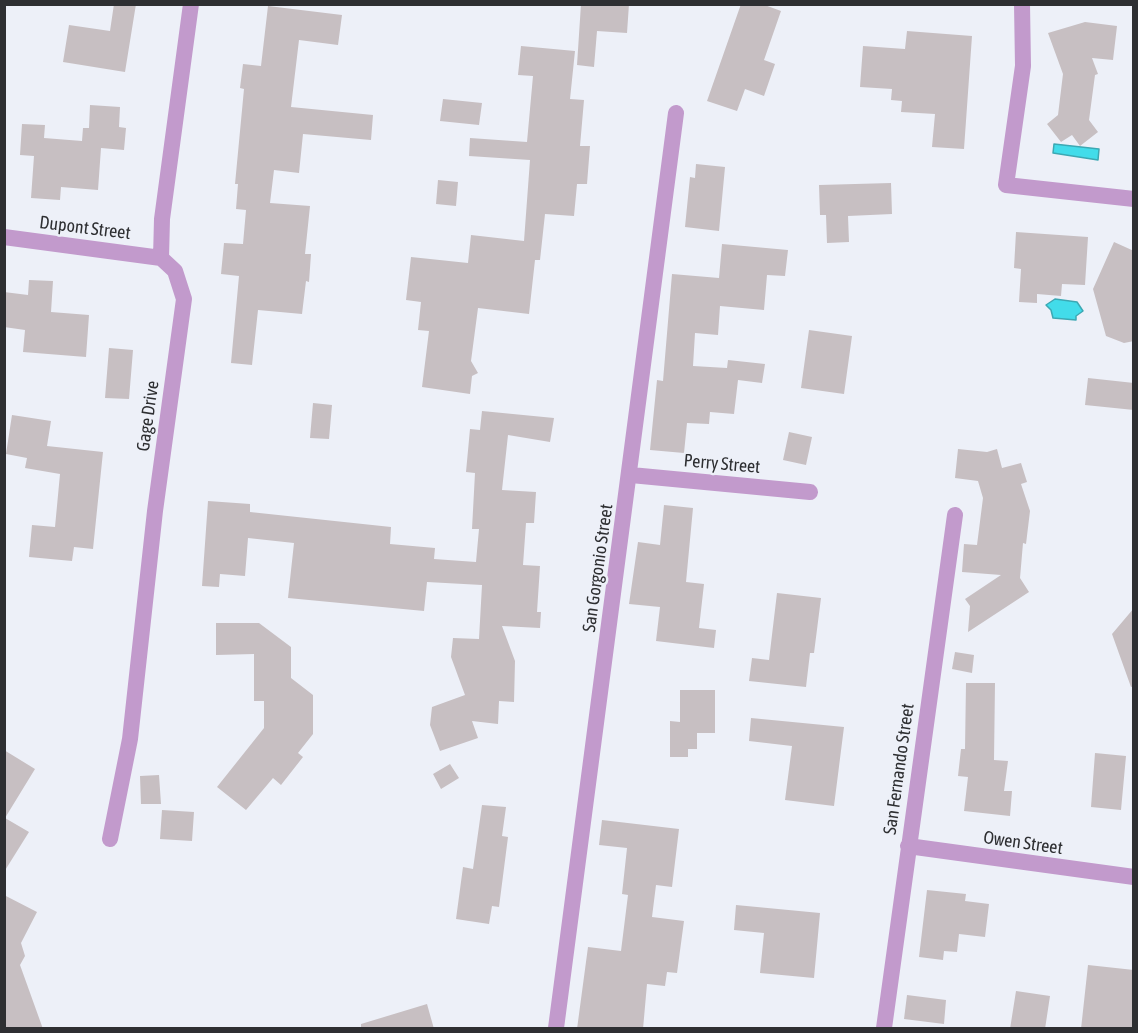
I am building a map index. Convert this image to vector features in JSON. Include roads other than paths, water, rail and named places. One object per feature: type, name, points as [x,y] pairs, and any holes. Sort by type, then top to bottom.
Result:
[{"type":"street","points":[[161,258],[162,219],[191,4]]},
{"type":"street","points":[[1022,4],[1023,66],[1006,185],[1134,199]]},
{"type":"street","name":"San Gorgonio Street","points":[[556,1029],[631,475],[676,113]]},
{"type":"street","name":"Dupont Street","points":[[4,237],[161,258]]},
{"type":"street","name":"Gage Drive","points":[[110,839],[130,739],[155,511],[184,298],[175,271],[161,258]]},
{"type":"street","name":"Perry Street","points":[[631,475],[810,492]]},
{"type":"street","name":"San Fernando Street","points":[[884,1029],[955,515]]},
{"type":"street","name":"Owen Street","points":[[908,846],[1134,877]]},
{"type":"water","points":[[1054,144],[1099,149],[1098,160],[1053,153]]},
{"type":"water","points":[[1055,299],[1077,302],[1083,311],[1076,316],[1076,320],[1053,318],[1051,310],[1046,305]]}]
